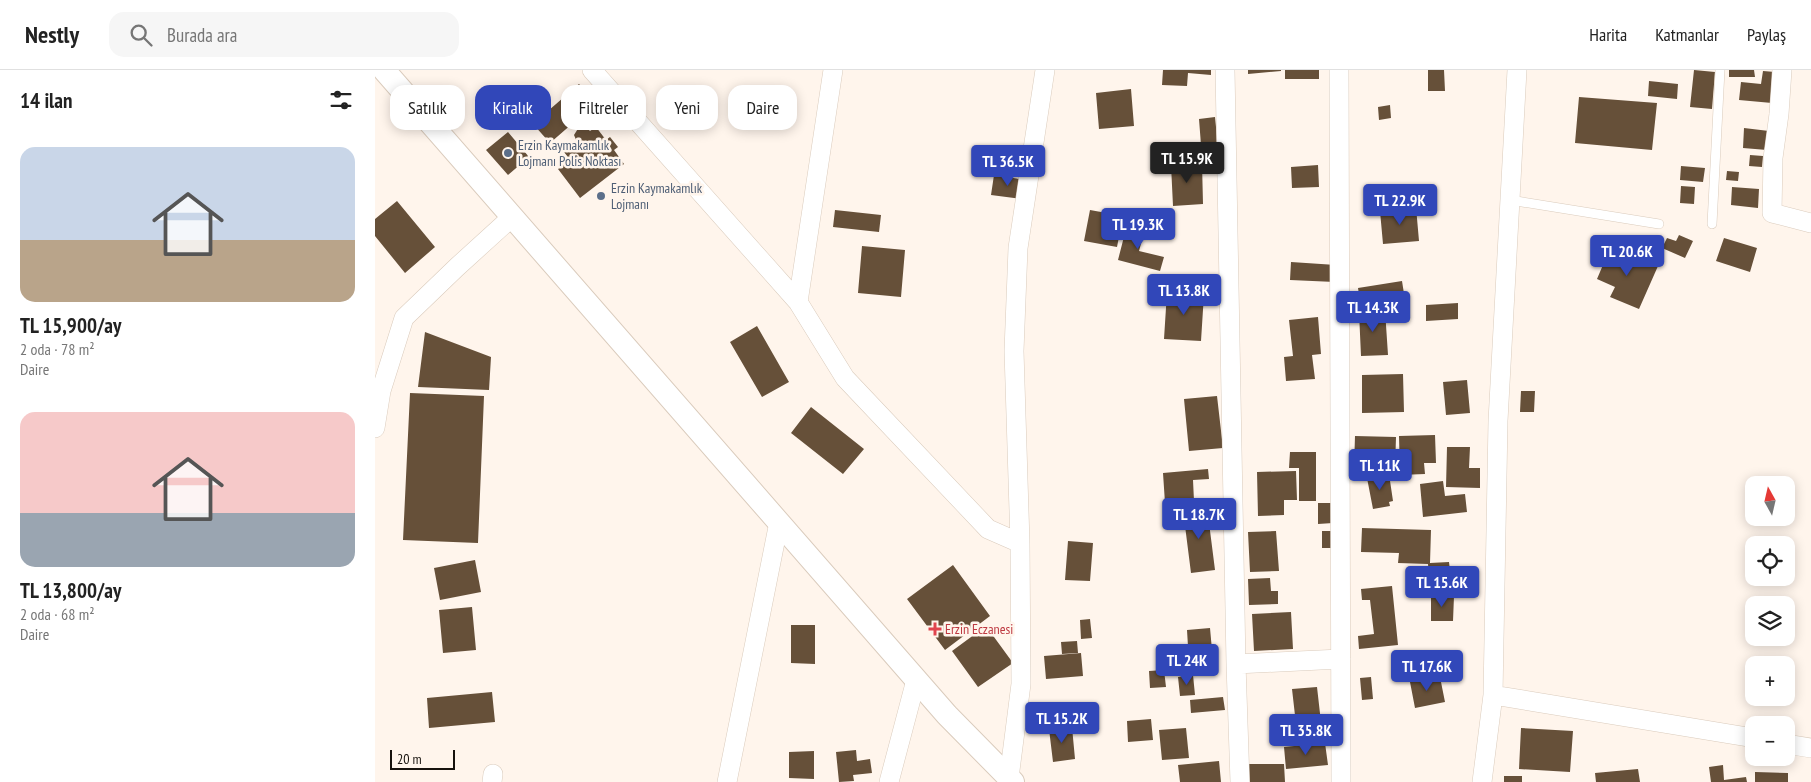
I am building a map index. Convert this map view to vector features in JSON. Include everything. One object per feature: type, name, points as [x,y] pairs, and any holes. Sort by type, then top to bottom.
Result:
[{"type":"street","points":[[384,70],[916,680],[947,715],[1011,780]]},
{"type":"street","points":[[592,70],[798,302],[845,378],[988,529],[1021,543]]},
{"type":"street","points":[[798,302],[833,70]]},
{"type":"street","points":[[1011,780],[1021,684],[1021,543],[1014,351],[1019,248],[1045,70]]},
{"type":"street","points":[[1225,70],[1236,664],[1240,782]]},
{"type":"street","points":[[1339,70],[1341,782]]},
{"type":"street","points":[[1483,782],[1493,694],[1498,421],[1517,70]]},
{"type":"street","points":[[1782,70],[1773,158],[1772,213],[1811,223]]},
{"type":"street","points":[[375,428],[381,391],[404,318],[512,216]]},
{"type":"street","points":[[727,782],[779,522]]},
{"type":"street","points":[[1236,664],[1341,659]]},
{"type":"street","points":[[889,782],[916,680]]},
{"type":"street","points":[[1493,694],[1745,736]]},
{"type":"street","points":[[1795,745],[1811,748]]},
{"type":"lane","points":[[1712,224],[1720,70]]},
{"type":"lane","points":[[1510,200],[1659,224]]},
{"type":"building","points":[[1163,70],[1211,70],[1211,75],[1188,73],[1187,86],[1162,85]]},
{"type":"building","points":[[1248,70],[1281,70],[1281,71],[1248,74]]},
{"type":"building","points":[[1285,70],[1319,70],[1319,79],[1285,79]]},
{"type":"building","points":[[1428,70],[1444,70],[1445,91],[1428,91]]},
{"type":"building","points":[[1694,70],[1715,72],[1712,109],[1690,107]]},
{"type":"building","points":[[1729,70],[1754,70],[1755,77],[1729,77]]},
{"type":"building","points":[[1763,71],[1775,72],[1772,103],[1739,100],[1741,82],[1761,84]]},
{"type":"building","points":[[1649,81],[1678,84],[1677,99],[1648,96]]},
{"type":"building","points":[[1131,89],[1134,126],[1099,129],[1096,93]]},
{"type":"building","points":[[1579,97],[1657,103],[1652,150],[1575,143]]},
{"type":"building","points":[[561,100],[561,130],[565,130],[550,143],[538,130],[551,130],[551,108]]},
{"type":"building","points":[[1390,105],[1391,118],[1379,120],[1378,107]]},
{"type":"building","points":[[1215,117],[1219,157],[1202,158],[1199,119]]},
{"type":"building","points":[[1744,128],[1769,131],[1767,150],[1743,148]]},
{"type":"building","name":"Erzin Kaymakamlık Lojmanı","points":[[577,130],[598,130],[606,140],[610,137],[618,147],[614,150],[624,164],[580,198],[558,169],[570,160],[564,152],[577,142],[574,135]]},
{"type":"building","name":"Erzin Kaymakamlık Lojmanı Polis Noktası","points":[[508,132],[529,157],[508,175],[486,150]]},
{"type":"building","points":[[1750,155],[1763,156],[1762,167],[1749,166]]},
{"type":"building","points":[[1202,163],[1203,204],[1173,206],[1171,165]]},
{"type":"building","points":[[1318,165],[1319,187],[1292,188],[1291,167]]},
{"type":"building","points":[[1681,166],[1705,168],[1703,182],[1680,180]]},
{"type":"building","points":[[1727,171],[1739,172],[1738,181],[1726,180]]},
{"type":"building","points":[[994,175],[1025,180],[1022,199],[991,195]]},
{"type":"building","points":[[1681,186],[1695,187],[1694,204],[1680,203]]},
{"type":"building","points":[[1732,187],[1759,189],[1758,208],[1731,205]]},
{"type":"building","points":[[397,201],[435,247],[405,273],[375,236],[375,219]]},
{"type":"building","points":[[1416,207],[1419,241],[1383,244],[1380,211]]},
{"type":"building","points":[[835,210],[881,215],[879,232],[833,227]]},
{"type":"building","points":[[1090,210],[1123,216],[1117,247],[1084,241]]},
{"type":"building","points":[[1127,225],[1145,229],[1139,251],[1164,257],[1160,271],[1118,260]]},
{"type":"building","points":[[1679,235],[1693,241],[1685,258],[1662,248],[1667,238],[1676,241]]},
{"type":"building","points":[[1724,238],[1757,248],[1750,272],[1716,261]]},
{"type":"building","points":[[862,246],[905,250],[901,297],[858,293]]},
{"type":"building","points":[[1611,246],[1658,266],[1639,309],[1610,297],[1615,287],[1597,279]]},
{"type":"building","points":[[1291,262],[1336,265],[1335,282],[1290,280]]},
{"type":"building","points":[[1402,281],[1405,300],[1361,307],[1358,288]]},
{"type":"building","points":[[1167,292],[1204,294],[1201,341],[1164,339]]},
{"type":"building","points":[[1458,303],[1458,319],[1426,321],[1426,305]]},
{"type":"building","points":[[1385,310],[1388,355],[1361,356],[1359,312]]},
{"type":"building","points":[[1318,317],[1321,354],[1312,355],[1315,379],[1286,381],[1284,357],[1293,356],[1289,320]]},
{"type":"building","points":[[757,326],[789,382],[762,397],[730,342]]},
{"type":"building","points":[[425,332],[491,357],[489,390],[418,387]]},
{"type":"building","points":[[1403,374],[1404,412],[1362,413],[1362,375]]},
{"type":"building","points":[[1467,380],[1470,413],[1446,415],[1443,382]]},
{"type":"building","points":[[1521,391],[1535,391],[1534,412],[1520,412]]},
{"type":"building","points":[[410,393],[484,396],[478,543],[403,540]]},
{"type":"building","points":[[1217,396],[1223,448],[1189,451],[1184,399]]},
{"type":"building","points":[[811,407],[864,449],[843,474],[791,433]]},
{"type":"building","points":[[1435,435],[1436,463],[1424,463],[1425,474],[1400,475],[1399,436]]},
{"type":"building","points":[[1355,436],[1396,437],[1395,469],[1354,468]]},
{"type":"building","points":[[1447,447],[1470,447],[1469,468],[1480,468],[1480,488],[1446,487]]},
{"type":"building","points":[[1290,452],[1316,452],[1316,501],[1299,501],[1299,468],[1289,468]]},
{"type":"building","points":[[1208,469],[1209,479],[1193,480],[1194,501],[1165,503],[1163,473]]},
{"type":"building","points":[[1296,471],[1297,500],[1284,500],[1284,515],[1258,516],[1257,472]]},
{"type":"building","points":[[1389,474],[1393,501],[1389,502],[1390,506],[1373,509],[1367,478]]},
{"type":"building","points":[[1443,481],[1445,496],[1465,494],[1467,512],[1423,517],[1420,484]]},
{"type":"building","points":[[1318,503],[1332,503],[1333,523],[1318,524]]},
{"type":"building","points":[[1207,507],[1215,570],[1191,573],[1183,510]]},
{"type":"building","points":[[1362,528],[1431,530],[1430,563],[1449,562],[1452,588],[1430,589],[1428,564],[1398,563],[1399,553],[1361,552]]},
{"type":"building","points":[[1276,531],[1279,571],[1250,572],[1248,532]]},
{"type":"building","points":[[1322,531],[1337,531],[1337,548],[1322,548]]},
{"type":"building","points":[[1068,541],[1093,543],[1090,581],[1065,580]]},
{"type":"building","points":[[475,560],[481,592],[440,600],[434,568]]},
{"type":"building","points":[[953,565],[990,616],[945,650],[907,599]]},
{"type":"building","points":[[1270,578],[1271,591],[1278,591],[1278,604],[1249,605],[1248,579]]},
{"type":"building","points":[[1392,586],[1398,645],[1359,649],[1358,636],[1374,634],[1370,600],[1362,600],[1361,589]]},
{"type":"building","points":[[1431,595],[1454,596],[1453,621],[1431,621]]},
{"type":"building","points":[[472,607],[476,650],[443,653],[439,610]]},
{"type":"building","points":[[1291,612],[1293,649],[1254,651],[1252,614]]},
{"type":"building","points":[[1090,619],[1092,638],[1081,639],[1080,620]]},
{"type":"building","points":[[791,625],[815,625],[815,664],[791,663]]},
{"type":"building","points":[[986,626],[1013,663],[978,687],[952,651]]},
{"type":"building","points":[[1210,628],[1213,661],[1189,663],[1187,630]]},
{"type":"building","points":[[1077,641],[1078,653],[1062,654],[1061,642]]},
{"type":"building","points":[[1081,653],[1083,676],[1046,679],[1044,656]]},
{"type":"building","points":[[1164,670],[1166,687],[1150,688],[1149,671]]},
{"type":"building","points":[[1193,675],[1195,695],[1180,696],[1178,677]]},
{"type":"building","points":[[1371,677],[1373,699],[1362,700],[1360,678]]},
{"type":"building","points":[[1440,677],[1445,702],[1415,708],[1410,682]]},
{"type":"building","points":[[1317,687],[1322,731],[1297,733],[1292,689]]},
{"type":"building","points":[[492,692],[495,722],[429,728],[427,698]]},
{"type":"building","points":[[1223,697],[1225,710],[1191,713],[1190,700]]},
{"type":"building","points":[[1151,719],[1153,740],[1128,742],[1127,721]]},
{"type":"building","points":[[1072,727],[1075,759],[1053,762],[1049,729]]},
{"type":"building","points":[[1186,728],[1189,758],[1162,760],[1159,730]]},
{"type":"building","points":[[1521,728],[1573,731],[1570,772],[1519,769]]},
{"type":"building","points":[[1325,743],[1328,765],[1286,769],[1284,747]]},
{"type":"building","points":[[856,750],[857,761],[870,759],[872,773],[853,775],[854,781],[839,782],[836,752]]},
{"type":"building","points":[[814,751],[814,779],[789,778],[789,752]]},
{"type":"building","points":[[1219,761],[1221,782],[1180,782],[1178,765]]},
{"type":"building","points":[[1247,764],[1284,764],[1285,782],[1247,782]]},
{"type":"building","points":[[1723,765],[1724,780],[1746,777],[1747,782],[1711,782],[1709,767]]},
{"type":"building","points":[[1638,769],[1640,782],[1596,782],[1595,773]]},
{"type":"building","points":[[1755,772],[1788,773],[1788,782],[1755,782]]},
{"type":"building","points":[[1504,776],[1522,776],[1522,782],[1504,782]]},
{"type":"place","name":"Erzin Kaymakamlık Lojmanı Polis Noktası","points":[[508,153]]},
{"type":"place","name":"Erzin Kaymakamlık Lojmanı","points":[[601,196]]},
{"type":"place","name":"Erzin Eczanesi","points":[[935,629]]}]
